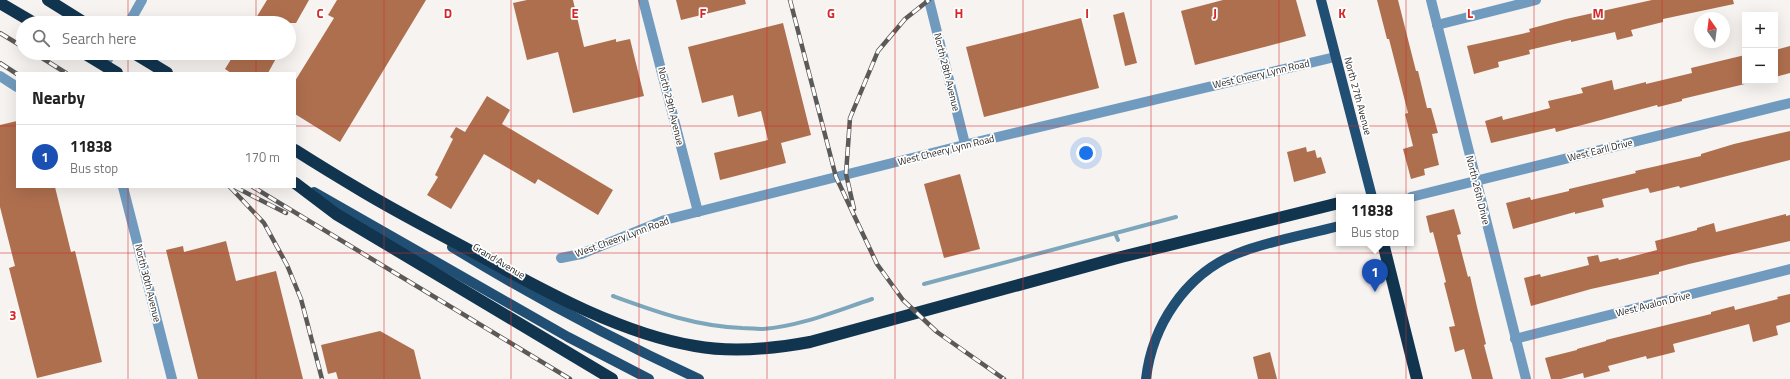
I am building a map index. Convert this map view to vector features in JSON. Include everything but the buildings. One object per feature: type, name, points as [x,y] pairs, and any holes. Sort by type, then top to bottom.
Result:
[{"type":"highway","points":[[48,0],[74,16]]},
{"type":"highway","points":[[0,3],[22,16]]},
{"type":"highway","points":[[96,60],[116,72]]},
{"type":"highway","points":[[146,60],[165,72]]},
{"type":"highway","name":"Grand Avenue","points":[[296,151],[362,191]]},
{"type":"highway","points":[[296,184],[336,214],[612,379]]},
{"type":"highway","points":[[362,191],[526,281],[597,314],[643,332],[678,343],[717,349],[735,350],[776,348],[810,342],[1121,258],[1336,204]]},
{"type":"highway","points":[[1384,246],[1417,379]]},
{"type":"main road","name":"North 27th Avenue","points":[[1321,0],[1371,194]]},
{"type":"main road","points":[[296,184],[574,340],[649,379]]},
{"type":"main road","name":"Grand Avenue","points":[[362,191],[518,287],[598,330],[698,379]]},
{"type":"main road","points":[[1146,379],[1155,338],[1162,322],[1182,293],[1198,278],[1235,254],[1255,247],[1336,227]]},
{"type":"street","points":[[133,16],[142,0]]},
{"type":"street","name":"North 29th Avenue","points":[[643,0],[698,212]]},
{"type":"street","name":"North 28th Avenue","points":[[929,0],[965,144]]},
{"type":"street","name":"North 26th Drive","points":[[1431,0],[1526,379]]},
{"type":"street","points":[[1437,24],[1536,0]]},
{"type":"street","name":"West Cheery Lynn Road","points":[[561,258],[581,254],[665,220],[965,144],[1335,57]]},
{"type":"street","points":[[105,65],[108,60]]},
{"type":"street","points":[[0,76],[16,86]]},
{"type":"street","name":"West Earll Drive","points":[[1414,196],[1790,104]]},
{"type":"street","name":"North 30th Avenue","points":[[123,188],[172,379]]},
{"type":"street","name":"West Avalon Drive","points":[[1515,338],[1790,269]]},
{"type":"waterway","points":[[924,284],[1176,217]]},
{"type":"waterway","points":[[1115,233],[1118,240]]},
{"type":"waterway","points":[[613,296],[661,313],[692,321],[725,327],[763,329],[791,325],[872,299]]},
{"type":"railway","points":[[790,0],[836,177],[877,264],[903,300],[937,332],[1004,379]]},
{"type":"railway","points":[[854,209],[846,174],[850,118],[878,51],[905,19],[929,0]]},
{"type":"railway","points":[[0,33],[16,43]]},
{"type":"railway","points":[[45,60],[64,72]]},
{"type":"railway","points":[[0,63],[16,73]]},
{"type":"railway","points":[[231,188],[264,223],[287,265],[301,299],[322,379]]},
{"type":"railway","points":[[237,188],[286,213]]},
{"type":"railway","points":[[255,188],[570,379]]},
{"type":"place","name":"11838","points":[[1375,292]]}]
